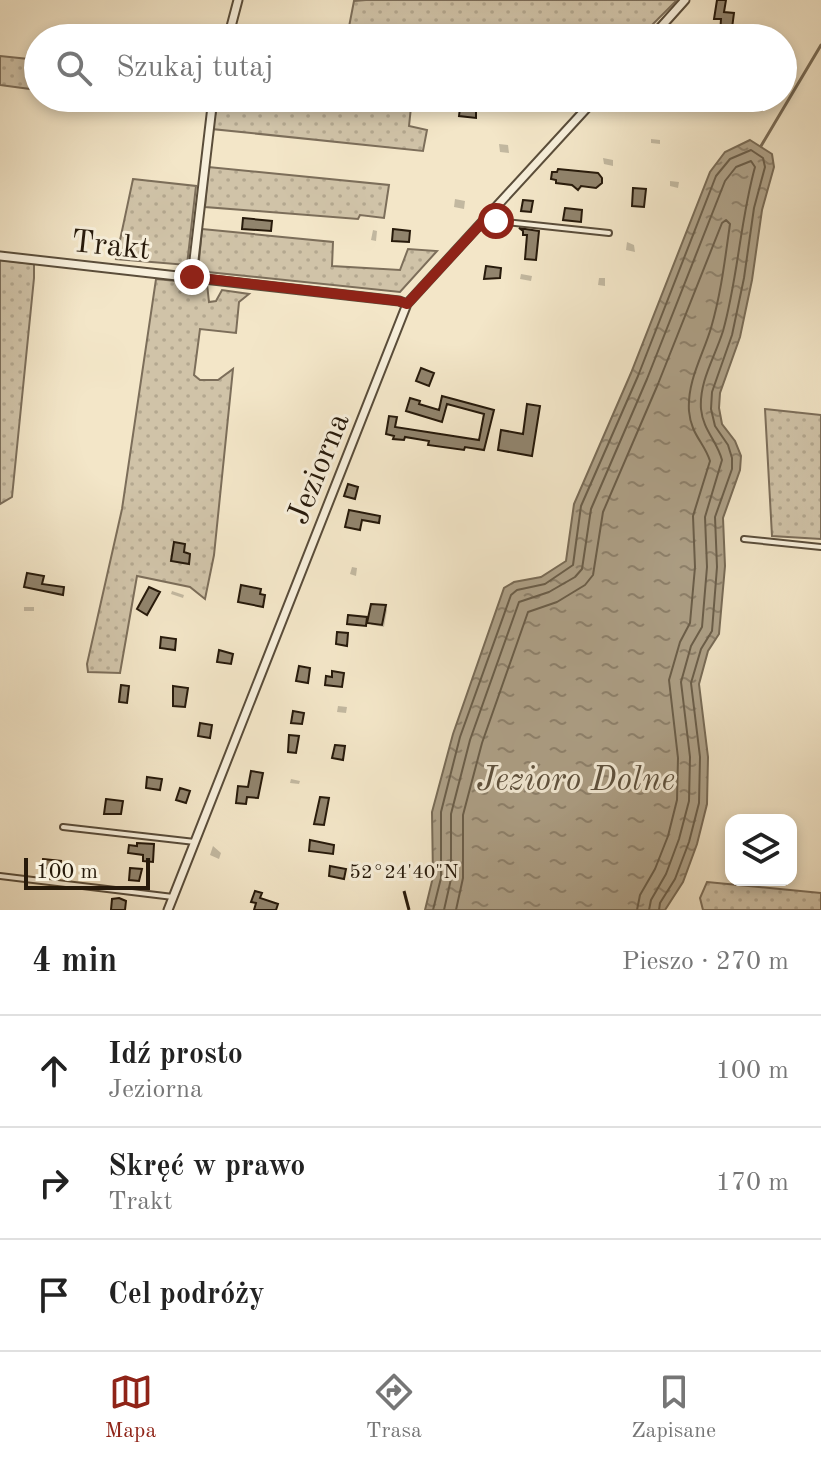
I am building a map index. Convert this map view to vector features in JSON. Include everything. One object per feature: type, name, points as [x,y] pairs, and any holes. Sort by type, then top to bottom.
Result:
[{"type":"street","points":[[232,24],[238,0]]},
{"type":"street","points":[[664,24],[685,0]]},
{"type":"street","points":[[192,277],[211,112]]},
{"type":"street","name":"Jeziorna","points":[[168,910],[407,304],[583,112]]},
{"type":"street","name":"Trakt","points":[[0,256],[407,304]]},
{"type":"lane","points":[[489,215],[496,221],[609,233]]},
{"type":"lane","points":[[744,539],[821,547]]},
{"type":"lane","points":[[63,827],[195,842]]},
{"type":"lane","points":[[0,876],[173,897]]},
{"type":"shaded area","points":[[677,0],[653,24],[350,24],[354,1]]},
{"type":"shaded area","points":[[0,56],[24,59],[24,88],[0,85]]},
{"type":"shaded area","points":[[216,112],[410,112],[409,126],[427,130],[423,151],[212,129]]},
{"type":"shaded area","points":[[208,167],[389,185],[384,218],[360,215],[358,219],[205,207]]},
{"type":"shaded area","points":[[133,179],[196,186],[187,265],[116,259]]},
{"type":"shaded area","points":[[202,229],[333,242],[332,266],[400,270],[408,249],[437,251],[400,292],[198,271]]},
{"type":"shaded area","points":[[0,260],[34,264],[34,278],[12,497],[0,504]]},
{"type":"shaded area","points":[[156,279],[207,284],[209,302],[216,301],[222,290],[249,294],[239,302],[236,333],[200,329],[194,375],[200,380],[218,380],[233,369],[214,555],[205,599],[190,587],[137,576],[120,673],[88,672],[87,664],[122,509]]},
{"type":"shaded area","points":[[765,409],[821,415],[821,539],[772,536]]},
{"type":"shaded area","points":[[707,882],[821,893],[821,910],[703,910],[700,898]]},
{"type":"water","name":"Jezioro Dolne","points":[[750,140],[772,154],[774,167],[762,210],[740,337],[720,393],[722,424],[735,441],[741,456],[740,470],[723,518],[725,566],[719,634],[708,651],[699,684],[708,757],[707,804],[683,882],[665,910],[425,910],[433,877],[432,812],[453,734],[504,588],[514,582],[541,577],[566,561],[574,504],[631,373],[710,172],[725,152]]},
{"type":"building","points":[[717,0],[726,0],[724,12],[734,13],[733,24],[721,24],[721,19],[714,19]]},
{"type":"building","points":[[460,112],[476,112],[476,118],[459,116]]},
{"type":"building","points":[[558,169],[598,173],[602,183],[596,188],[581,186],[578,190],[572,185],[556,183],[551,179],[552,172]]},
{"type":"building","points":[[633,188],[646,189],[644,207],[632,206]]},
{"type":"building","points":[[523,200],[533,201],[531,212],[521,211]]},
{"type":"building","points":[[565,208],[582,210],[581,222],[563,220]]},
{"type":"building","points":[[243,218],[272,221],[271,231],[242,229]]},
{"type":"building","points":[[519,228],[539,231],[536,260],[525,259],[527,235],[523,235]]},
{"type":"building","points":[[393,229],[410,231],[409,242],[392,241]]},
{"type":"building","points":[[486,266],[501,268],[500,278],[484,279]]},
{"type":"building","points":[[421,368],[434,373],[429,386],[416,381]]},
{"type":"building","points":[[442,396],[494,410],[484,450],[428,445],[429,441],[405,437],[404,440],[393,439],[394,436],[386,434],[389,416],[397,417],[395,427],[479,440],[484,414],[447,404],[442,422],[406,411],[410,398],[439,410]]},
{"type":"building","points":[[527,404],[540,406],[532,456],[498,450],[501,430],[523,434]]},
{"type":"building","points":[[348,484],[358,487],[355,499],[344,496]]},
{"type":"building","points":[[349,510],[380,516],[379,523],[362,520],[360,530],[345,527]]},
{"type":"building","points":[[174,542],[185,544],[184,552],[190,554],[189,564],[171,561]]},
{"type":"building","points":[[27,573],[44,576],[42,584],[64,587],[63,595],[24,587]]},
{"type":"building","points":[[241,585],[261,589],[260,594],[265,595],[263,607],[238,602]]},
{"type":"building","points":[[149,587],[160,592],[147,615],[137,609]]},
{"type":"building","points":[[371,604],[386,605],[382,625],[367,623]]},
{"type":"building","points":[[348,615],[367,617],[366,626],[347,624]]},
{"type":"building","points":[[337,632],[348,633],[347,646],[336,644]]},
{"type":"building","points":[[161,637],[176,639],[175,650],[160,648]]},
{"type":"building","points":[[219,650],[233,654],[231,664],[217,662]]},
{"type":"building","points":[[299,666],[310,668],[308,683],[296,681]]},
{"type":"building","points":[[332,671],[344,673],[342,687],[325,685],[326,676],[332,677]]},
{"type":"building","points":[[121,685],[129,686],[127,703],[119,702]]},
{"type":"building","points":[[173,686],[188,688],[185,707],[173,706]]},
{"type":"building","points":[[293,711],[304,713],[302,724],[291,723]]},
{"type":"building","points":[[200,723],[212,725],[210,738],[198,736]]},
{"type":"building","points":[[289,735],[299,736],[296,753],[288,752]]},
{"type":"building","points":[[335,745],[345,746],[343,760],[332,758]]},
{"type":"building","points":[[251,771],[263,773],[258,798],[247,797],[246,804],[236,803],[238,786],[248,787]]},
{"type":"building","points":[[147,777],[162,779],[160,790],[146,788]]},
{"type":"building","points":[[180,788],[190,791],[186,803],[176,800]]},
{"type":"building","points":[[320,797],[329,798],[324,825],[314,824]]},
{"type":"building","points":[[106,799],[123,801],[121,814],[104,814]]},
{"type":"building","points":[[310,840],[334,845],[333,854],[309,851]]},
{"type":"building","points":[[137,843],[154,844],[153,862],[143,861],[143,855],[128,853],[129,845],[137,846]]},
{"type":"building","points":[[43,859],[61,861],[60,869],[42,868]]},
{"type":"building","points":[[330,866],[346,869],[344,879],[329,876]]},
{"type":"building","points":[[130,868],[142,869],[139,881],[129,880]]},
{"type":"building","points":[[255,891],[262,893],[260,898],[278,904],[276,910],[254,910],[256,903],[251,902]]},
{"type":"building","points":[[112,899],[126,901],[125,910],[111,910]]},
{"type":"waterway","points":[[797,85],[821,45]]},
{"type":"waterway","points":[[761,146],[781,112]]},
{"type":"route","points":[[192,277],[407,304],[489,215],[496,221]]}]
